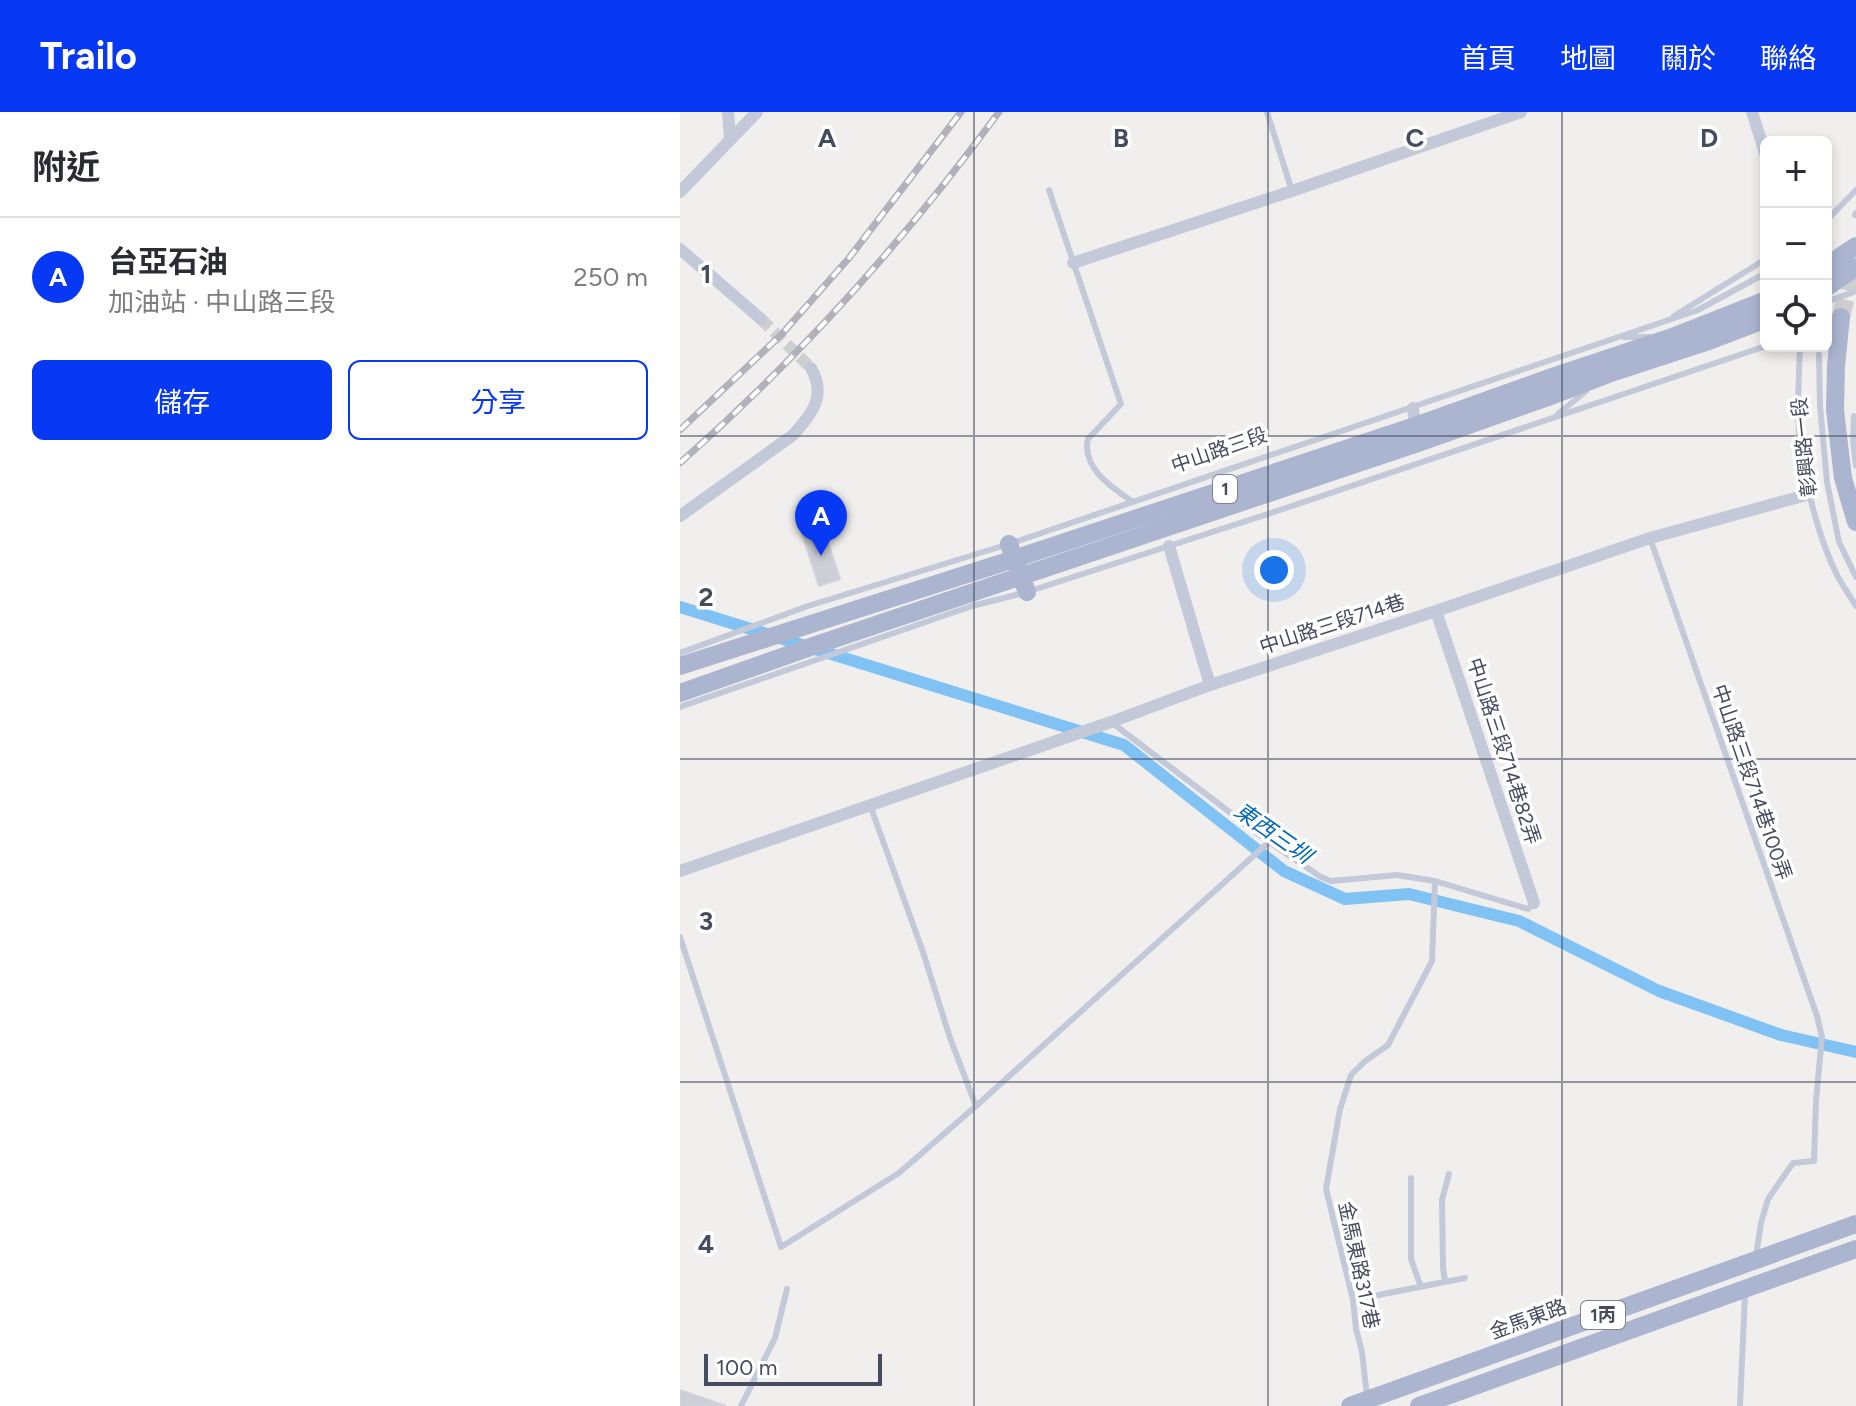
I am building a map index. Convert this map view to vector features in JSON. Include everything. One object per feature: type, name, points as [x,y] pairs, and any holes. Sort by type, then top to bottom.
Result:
[{"type":"main road","points":[[1832,262],[1856,246]]},
{"type":"main road","points":[[1832,284],[1856,267]]},
{"type":"main road","name":"中山路三段","points":[[680,693],[1414,417],[1552,377],[1669,329],[1760,302]]},
{"type":"main road","name":"彰興路一段","points":[[1841,317],[1835,410],[1843,478],[1856,522]]},
{"type":"main road","name":"1","points":[[1608,374],[1760,321]]},
{"type":"main road","name":"中山路三段","points":[[680,666],[1018,568],[1421,442],[1608,374]]},
{"type":"main road","name":"金馬東路","points":[[1359,1403],[1856,1224]]},
{"type":"main road","name":"1丙","points":[[1419,1406],[1856,1249]]},
{"type":"street","points":[[728,112],[730,139]]},
{"type":"street","points":[[680,192],[757,112]]},
{"type":"street","points":[[1752,112],[1760,137]]},
{"type":"street","points":[[1073,263],[1515,113]]},
{"type":"street","points":[[680,249],[761,319]]},
{"type":"street","points":[[680,516],[793,435],[816,406],[818,392],[811,368]]},
{"type":"street","name":"中山路三段714巷","points":[[680,871],[1210,685],[1650,538],[1810,494]]},
{"type":"street","points":[[1169,546],[1210,685]]},
{"type":"street","name":"中山路三段714巷82弄","points":[[1436,611],[1534,903]]},
{"type":"lane","points":[[1267,112],[1292,191]]},
{"type":"lane","points":[[1049,190],[1121,404],[1088,439],[1088,455],[1100,475],[1133,502]]},
{"type":"lane","points":[[1832,215],[1856,190]]},
{"type":"lane","points":[[1616,337],[1669,329],[1760,263]]},
{"type":"lane","name":"中山路三段","points":[[680,707],[972,606],[1018,568],[1133,502],[1414,417],[1616,337],[1669,329],[1760,276]]},
{"type":"lane","points":[[1832,300],[1856,291]]},
{"type":"lane","name":"1","points":[[1555,417],[1760,348]]},
{"type":"lane","points":[[1800,352],[1801,450],[1810,494],[1827,552],[1856,606]]},
{"type":"lane","name":"彰興路一段","points":[[1819,355],[1827,482],[1839,542],[1856,577]]},
{"type":"lane","points":[[1555,417],[1608,374]]},
{"type":"lane","points":[[1548,397],[1601,401]]},
{"type":"lane","name":"中山路三段","points":[[680,653],[808,606],[1018,568],[1169,546],[1555,417]]},
{"type":"lane","points":[[1855,418],[1853,440],[1856,466]]},
{"type":"lane","name":"中山路三段714巷100弄","points":[[1650,538],[1822,1037],[1814,1161],[1793,1163],[1768,1199],[1755,1260]]},
{"type":"lane","points":[[1111,722],[1269,842],[1321,877],[1331,881],[1397,875],[1435,881],[1528,909],[1534,903]]},
{"type":"lane","points":[[870,805],[976,1106]]},
{"type":"lane","points":[[680,937],[781,1247],[899,1173],[1269,842]]},
{"type":"lane","name":"金馬東路317巷","points":[[1359,1403],[1362,1352],[1353,1300],[1326,1189],[1340,1109],[1351,1075],[1388,1045],[1432,961],[1435,881]]},
{"type":"lane","points":[[1445,1282],[1442,1200],[1449,1174]]},
{"type":"lane","points":[[1411,1178],[1411,1259],[1421,1287]]},
{"type":"lane","points":[[1740,1406],[1745,1288],[1755,1260]]},
{"type":"lane","points":[[1353,1300],[1465,1278]]},
{"type":"lane","points":[[741,1406],[775,1338],[787,1289]]},
{"type":"building","points":[[823,527],[840,579],[819,586],[802,534]]},
{"type":"building","points":[[680,1390],[726,1406],[680,1406]]},
{"type":"waterway","name":"東西三圳","points":[[680,607],[1124,745],[1284,871],[1345,899],[1409,894],[1519,921],[1659,991],[1781,1035],[1856,1052]]},
{"type":"tunnel","points":[[1841,317],[1855,262]]},
{"type":"tunnel","points":[[761,319],[811,368]]},
{"type":"railway","points":[[680,430],[781,335],[849,258],[961,112]]},
{"type":"railway","points":[[680,463],[767,382],[849,296],[926,206],[999,112]]},
{"type":"place","name":"台亞石油","points":[[821,556]]}]
